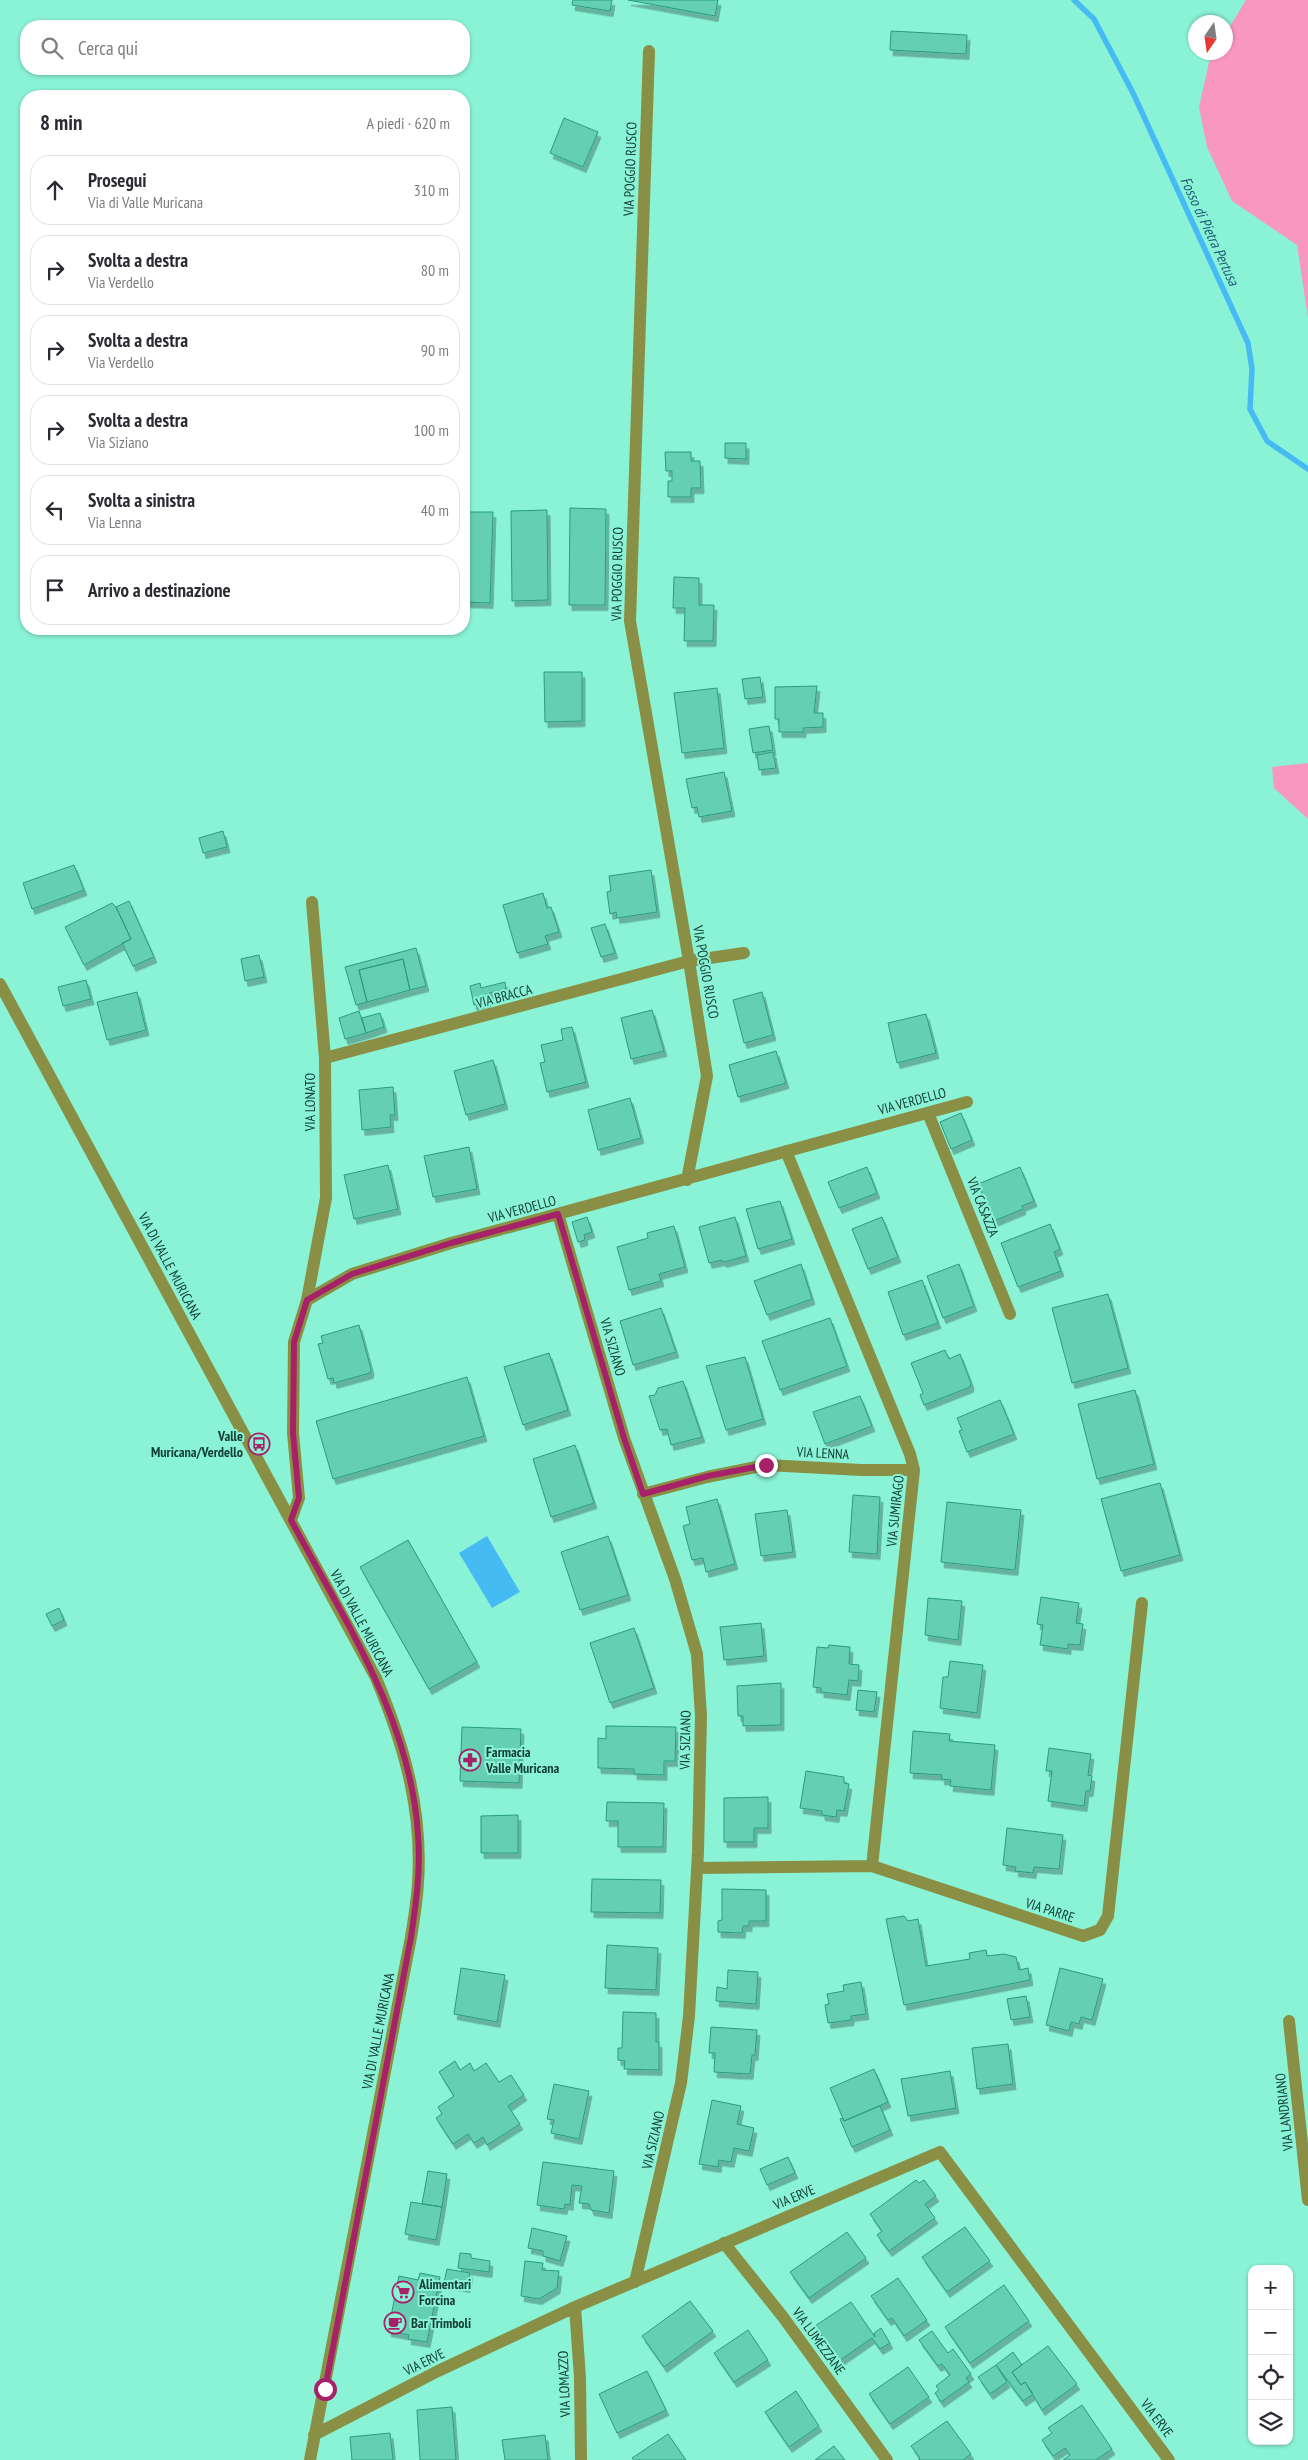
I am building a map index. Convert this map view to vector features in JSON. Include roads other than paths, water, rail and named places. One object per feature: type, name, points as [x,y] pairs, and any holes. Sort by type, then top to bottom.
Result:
[{"type":"street","name":"VIA POGGIO RUSCO","points":[[649,51],[630,621],[707,1076],[687,1180]]},
{"type":"street","name":"VIA LONATO","points":[[307,1300],[326,1198],[325,1058],[312,902]]},
{"type":"street","name":"VIA BRACCA","points":[[325,1058],[689,961],[744,953]]},
{"type":"street","name":"VIA DI VALLE MURICANA","points":[[0,984],[376,1678],[406,1758],[418,1835],[418,1884],[411,1937],[310,2460]]},
{"type":"street","name":"VIA VERDELLO","points":[[307,1300],[352,1274],[451,1243],[967,1102]]},
{"type":"street","name":"VIA CASAZZA","points":[[928,1113],[1010,1314]]},
{"type":"street","name":"VIA SUMIRAGO","points":[[786,1151],[910,1454],[914,1470],[872,1866]]},
{"type":"street","name":"VIA SIZIANO","points":[[558,1214],[624,1438],[675,1579],[697,1654],[701,1716],[697,1868],[689,2016],[682,2083],[635,2282]]},
{"type":"street","points":[[291,1520],[299,1498],[293,1433],[294,1342],[307,1300]]},
{"type":"street","name":"VIA LENNA","points":[[643,1494],[708,1476],[766,1465],[861,1470],[914,1470]]},
{"type":"street","name":"VIA PARRE","points":[[697,1868],[872,1866],[1083,1936],[1100,1930],[1108,1916],[1142,1603]]},
{"type":"street","name":"VIA LANDRIANO","points":[[1289,2021],[1308,2200]]},
{"type":"street","name":"VIA ERVE","points":[[314,2435],[438,2372],[575,2307],[940,2152],[1169,2460]]},
{"type":"street","name":"VIA LUMEZZANE","points":[[724,2243],[783,2317],[887,2460]]},
{"type":"street","name":"VIA LOMAZZO","points":[[575,2307],[580,2378],[581,2460]]},
{"type":"water","points":[[487,1536],[520,1592],[492,1608],[459,1553]]},
{"type":"waterway","name":"Fosso di Pietra Pertusa","points":[[1074,0],[1094,19],[1133,93],[1248,343],[1252,369],[1250,409],[1267,441],[1308,469]]},
{"type":"place","name":"Valle Muricana/Verdello","points":[[259,1444]]},
{"type":"place","name":"Farmacia Valle Muricana","points":[[470,1760]]},
{"type":"place","name":"Alimentari Forcina","points":[[403,2292]]},
{"type":"place","name":"Bar Trimboli","points":[[395,2323]]}]
